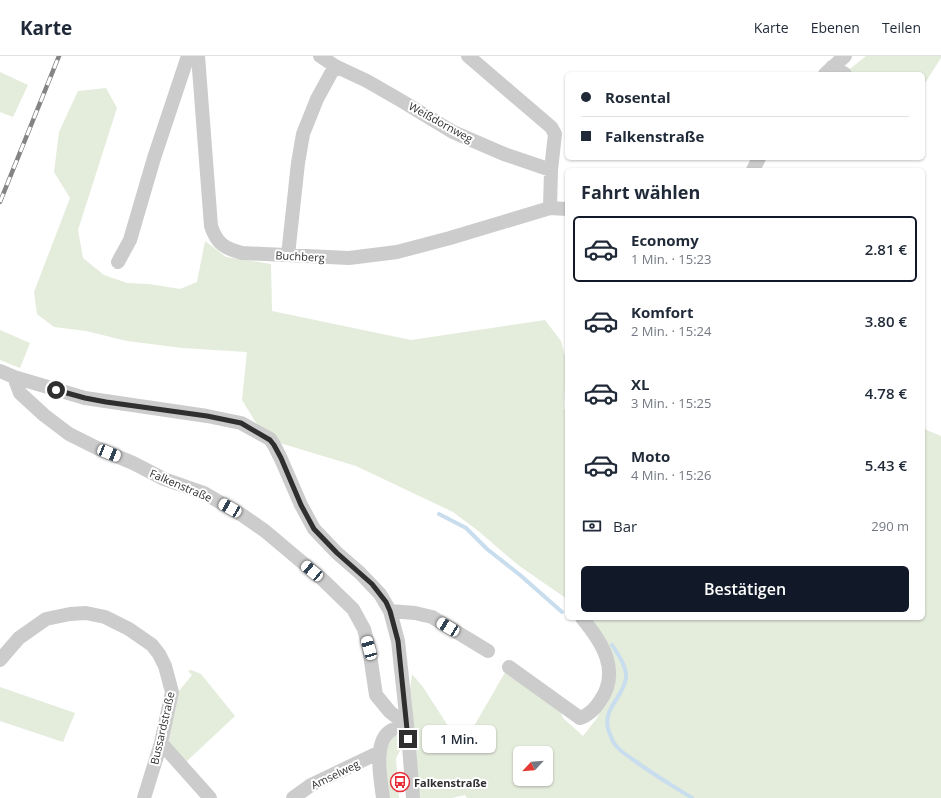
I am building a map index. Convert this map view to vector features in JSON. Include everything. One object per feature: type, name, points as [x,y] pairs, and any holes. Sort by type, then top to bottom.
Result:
[{"type":"street","points":[[118,262],[130,240],[154,158],[188,56]]},
{"type":"street","name":"Buchberg","points":[[198,56],[211,226],[214,237],[220,244],[229,249],[242,253],[349,258],[396,252],[450,238],[550,208],[565,209]]},
{"type":"street","name":"Weißdornweg","points":[[320,56],[335,66],[373,85],[453,132],[504,154],[551,170]]},
{"type":"street","points":[[468,56],[550,127],[555,134],[551,170],[550,208]]},
{"type":"street","points":[[828,70],[845,56]]},
{"type":"street","points":[[288,255],[298,163],[303,134],[317,100],[335,66]]},
{"type":"street","points":[[0,371],[14,377],[85,398],[207,416],[241,423],[263,434],[274,445],[301,505],[314,529],[380,594],[390,611],[398,641],[413,798]]},
{"type":"street","name":"Falkenstraße","points":[[14,377],[20,393],[44,415],[69,434],[164,479],[204,493],[211,497],[242,515],[265,531],[322,579],[353,609],[364,629],[369,648],[376,695],[390,712],[407,725]]},
{"type":"street","points":[[390,611],[415,613],[432,618],[488,651]]},
{"type":"street","name":"Bussardstraße","points":[[0,660],[19,638],[46,619],[70,614],[86,614],[104,617],[128,628],[156,649],[165,666],[172,692],[161,743],[144,798]]},
{"type":"street","points":[[509,668],[580,718],[587,716],[603,697],[610,676],[603,648],[584,620]]},
{"type":"street","points":[[384,798],[379,770],[380,752],[383,740],[391,730],[407,725]]},
{"type":"street","points":[[161,743],[210,798]]},
{"type":"street","name":"Amselweg","points":[[293,798],[311,785],[380,752]]},
{"type":"green space","points":[[866,56],[941,56],[925,83],[925,72],[850,72],[851,68]]},
{"type":"green space","points":[[0,72],[28,85],[13,117],[0,112]]},
{"type":"green space","points":[[106,88],[117,108],[78,230],[83,258],[104,275],[127,283],[149,284],[180,289],[197,282],[205,241],[226,257],[271,264],[272,311],[411,340],[545,320],[561,341],[565,356],[565,598],[518,565],[477,530],[453,512],[356,466],[283,444],[261,431],[242,400],[247,352],[182,348],[127,341],[86,331],[54,327],[37,314],[34,292],[70,198],[54,172],[59,132],[78,91]]},
{"type":"green space","points":[[0,330],[30,343],[20,368],[0,360]]},
{"type":"green space","points":[[925,429],[941,436],[941,798],[467,798],[465,795],[452,798],[419,798],[415,729],[408,705],[412,674],[423,687],[448,726],[476,743],[470,733],[507,669],[561,713],[563,718],[583,736],[597,718],[612,689],[589,620],[925,620]]},
{"type":"green space","points":[[191,670],[201,674],[235,716],[186,762],[169,742],[169,738],[179,691],[192,675],[188,671]]},
{"type":"green space","points":[[0,687],[75,713],[63,742],[0,721]]},
{"type":"green space","points":[[399,735],[402,747],[396,758],[399,798],[389,798],[384,769],[386,743],[395,736]]},
{"type":"waterway","points":[[439,514],[466,528],[487,549],[520,575],[562,612]]},
{"type":"waterway","points":[[612,645],[624,665],[626,674],[624,685],[608,716],[607,724],[613,742],[627,755],[692,798]]},
{"type":"railway","points":[[0,202],[59,56]]},
{"type":"place","name":"Falkenstraße","points":[[400,782]]},
{"type":"route","points":[[56,390],[106,402],[207,416],[241,423],[263,434],[270,440],[281,458],[301,505],[314,529],[337,553],[372,584],[386,602],[398,641],[408,739]]}]
